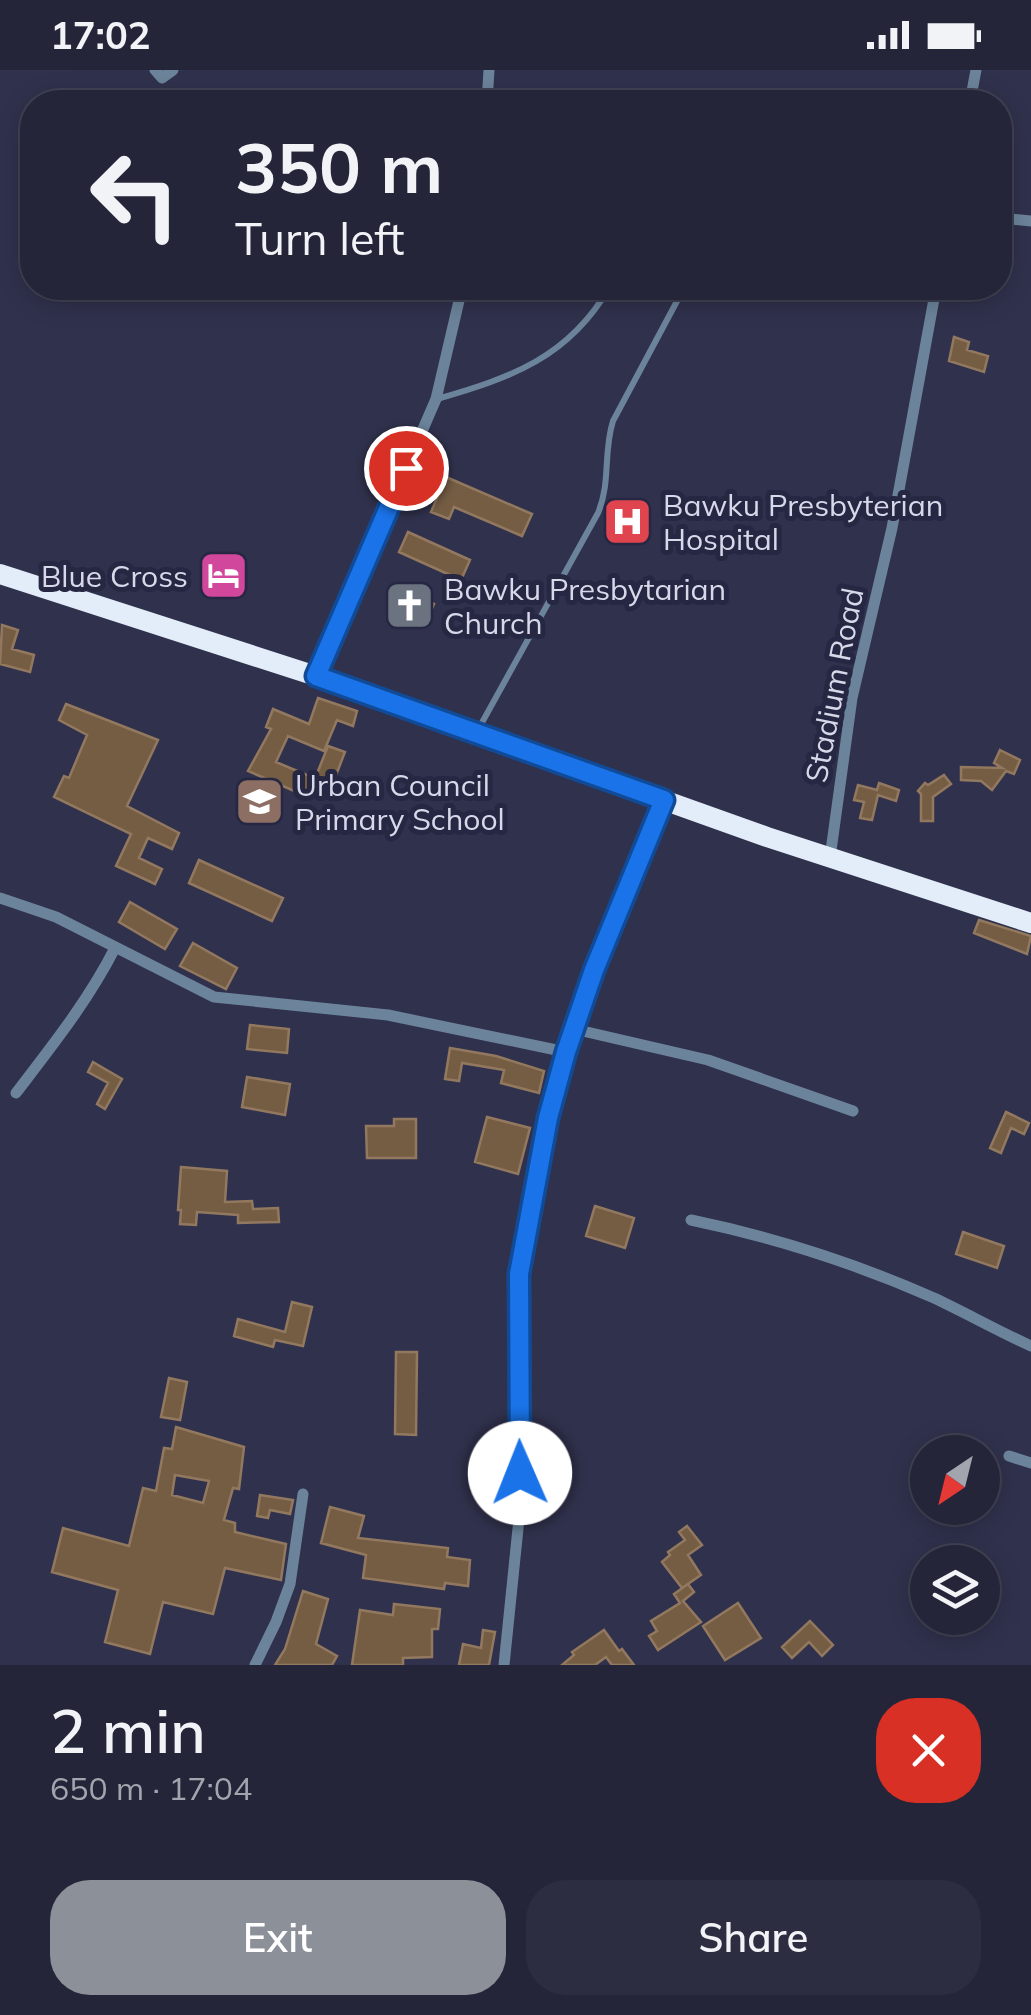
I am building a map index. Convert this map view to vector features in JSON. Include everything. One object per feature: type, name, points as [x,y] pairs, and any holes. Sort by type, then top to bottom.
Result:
[{"type":"highway","points":[[0,574],[316,676],[830,858],[1031,924]]},
{"type":"street","points":[[155,70],[162,78],[172,70]]},
{"type":"street","points":[[316,676],[436,399],[459,300]]},
{"type":"street","name":"Stadium Road","points":[[830,858],[852,698],[892,528],[934,300]]},
{"type":"street","points":[[504,1665],[520,1509],[519,1274],[548,1118],[566,1052],[664,800]]},
{"type":"street","points":[[0,898],[56,917],[223,1000],[388,1014],[566,1052]]},
{"type":"street","points":[[16,1092],[70,1023],[115,948]]},
{"type":"street","points":[[574,1029],[708,1060],[853,1111]]},
{"type":"street","points":[[691,1220],[753,1233],[931,1297],[1031,1346]]},
{"type":"street","points":[[1009,1456],[1031,1464]]},
{"type":"street","points":[[255,1665],[290,1584],[303,1494]]},
{"type":"lane","points":[[436,399],[495,382],[565,344],[588,321],[601,300]]},
{"type":"lane","points":[[476,733],[598,512],[608,486],[608,437],[613,422],[678,300]]},
{"type":"building","points":[[954,337],[969,342],[967,350],[988,356],[984,372],[949,361]]},
{"type":"building","points":[[446,477],[532,514],[522,536],[454,507],[449,519],[431,512]]},
{"type":"building","points":[[408,532],[470,560],[461,580],[399,552]]},
{"type":"building","points":[[398,588],[434,604],[426,623],[389,607]]},
{"type":"building","points":[[2,625],[18,630],[12,649],[34,655],[30,672],[0,664]]},
{"type":"building","points":[[318,698],[357,711],[353,726],[337,720],[324,751],[288,736],[276,762],[314,778],[306,796],[248,771],[271,729],[266,727],[273,709],[309,724]]},
{"type":"building","points":[[66,704],[158,740],[127,806],[179,833],[172,849],[148,838],[139,858],[162,869],[155,884],[116,866],[131,834],[54,797],[64,776],[69,778],[87,735],[59,720]]},
{"type":"building","points":[[328,746],[345,752],[329,793],[312,786]]},
{"type":"building","points":[[1000,750],[1020,760],[1014,774],[1006,771],[992,790],[981,781],[961,780],[961,767],[1002,768],[994,763]]},
{"type":"building","points":[[944,775],[951,784],[933,797],[933,821],[921,821],[918,791],[925,783],[928,785]]},
{"type":"building","points":[[879,783],[899,790],[896,801],[878,795],[872,820],[860,818],[864,802],[854,800],[858,785],[877,790]]},
{"type":"building","points":[[199,860],[283,898],[272,921],[189,883]]},
{"type":"building","points":[[130,902],[177,929],[165,949],[119,922]]},
{"type":"building","points":[[979,920],[1031,936],[1027,954],[974,933]]},
{"type":"building","points":[[193,943],[237,968],[226,989],[180,966]]},
{"type":"building","points":[[250,1025],[289,1029],[287,1053],[247,1049]]},
{"type":"building","points":[[450,1048],[496,1056],[544,1071],[539,1093],[501,1083],[504,1070],[462,1063],[459,1081],[445,1079]]},
{"type":"building","points":[[93,1062],[122,1079],[105,1109],[97,1104],[108,1083],[88,1072]]},
{"type":"building","points":[[247,1077],[290,1084],[285,1115],[242,1107]]},
{"type":"building","points":[[1006,1112],[1029,1123],[1024,1134],[1011,1128],[1001,1153],[990,1148]]},
{"type":"building","points":[[487,1117],[530,1128],[518,1174],[475,1162]]},
{"type":"building","points":[[394,1119],[416,1119],[416,1158],[367,1158],[366,1126],[394,1126]]},
{"type":"building","points":[[181,1167],[227,1171],[225,1202],[252,1201],[253,1209],[278,1208],[279,1222],[238,1223],[238,1215],[197,1212],[196,1225],[180,1224]]},
{"type":"building","points":[[595,1206],[634,1218],[625,1248],[586,1236]]},
{"type":"building","points":[[963,1232],[1004,1246],[997,1268],[956,1254]]},
{"type":"building","points":[[292,1302],[312,1307],[303,1346],[275,1340],[273,1347],[234,1336],[238,1319],[285,1332]]},
{"type":"building","points":[[396,1352],[417,1352],[416,1435],[395,1434]]},
{"type":"building","points":[[169,1378],[187,1382],[180,1420],[161,1417]]},
{"type":"building","points":[[176,1427],[244,1447],[239,1489],[233,1488],[224,1520],[235,1523],[235,1532],[286,1544],[281,1580],[225,1568],[213,1614],[163,1602],[150,1654],[105,1642],[118,1590],[52,1572],[63,1528],[129,1546],[143,1488],[156,1491],[164,1448],[172,1449]],"holes":[[[175,1475],[209,1481],[203,1503],[172,1495]]]},
{"type":"building","points":[[260,1495],[293,1500],[290,1514],[270,1510],[268,1518],[257,1516]]},
{"type":"building","points":[[330,1507],[364,1516],[358,1538],[448,1548],[447,1557],[470,1560],[468,1586],[445,1583],[444,1589],[363,1578],[366,1555],[321,1543]]},
{"type":"building","points":[[687,1526],[702,1545],[688,1555],[701,1575],[682,1588],[662,1562],[670,1555],[668,1552],[685,1540],[679,1532]]},
{"type":"building","points":[[688,1584],[694,1592],[683,1601],[701,1622],[658,1650],[649,1636],[657,1631],[651,1621],[680,1603],[674,1594]]},
{"type":"building","points":[[303,1591],[328,1599],[316,1644],[337,1656],[332,1665],[275,1665],[285,1649]]},
{"type":"building","points":[[738,1603],[761,1638],[725,1660],[703,1626]]},
{"type":"building","points":[[394,1604],[440,1609],[438,1629],[432,1629],[432,1657],[403,1658],[403,1665],[352,1665],[360,1610],[393,1615]]},
{"type":"building","points":[[810,1621],[833,1645],[822,1656],[809,1642],[792,1658],[782,1647]]},
{"type":"building","points":[[483,1630],[495,1632],[489,1665],[459,1665],[463,1644],[481,1648]]},
{"type":"building","points":[[604,1630],[634,1665],[612,1665],[606,1657],[595,1665],[562,1665],[574,1655],[572,1652]]},
{"type":"place","name":"Bawku Presbyterian Hospital","points":[[628,522]]},
{"type":"place","name":"Blue Cross","points":[[223,576]]},
{"type":"place","name":"Bawku Presbytarian Church","points":[[409,606]]},
{"type":"place","name":"Urban Council Primary School","points":[[260,802]]},
{"type":"route","points":[[406,468],[316,676],[664,800],[594,970],[548,1118],[519,1274],[520,1473]]}]
